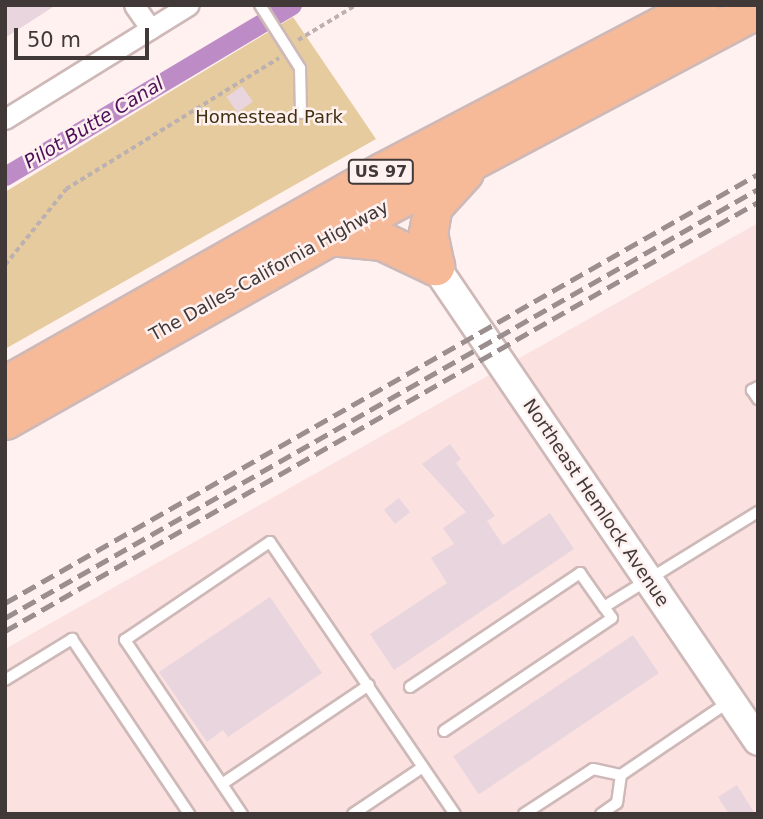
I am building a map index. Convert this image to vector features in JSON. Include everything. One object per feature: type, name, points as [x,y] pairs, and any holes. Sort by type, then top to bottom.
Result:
[{"type":"highway","name":"The Dalles-California Highway","points":[[5,385],[382,172],[700,5]]},
{"type":"highway","name":"The Dalles-California Highway","points":[[5,420],[330,236],[758,8]]},
{"type":"highway","points":[[435,266],[428,233],[433,206],[480,154]]},
{"type":"highway","points":[[330,236],[382,241],[435,266]]},
{"type":"street","points":[[134,5],[150,29]]},
{"type":"street","points":[[5,119],[189,5]]},
{"type":"street","name":"Northeast Hemlock Avenue","points":[[435,266],[758,741]]},
{"type":"lane","points":[[261,5],[300,68],[302,113]]},
{"type":"lane","points":[[758,387],[752,390],[758,399]]},
{"type":"lane","points":[[604,607],[647,577],[758,513]]},
{"type":"lane","points":[[242,814],[125,640],[270,542],[455,814]]},
{"type":"lane","points":[[410,687],[580,573],[612,618],[444,731]]},
{"type":"lane","points":[[5,680],[72,639],[189,814]]},
{"type":"lane","points":[[222,784],[369,685]]},
{"type":"lane","points":[[524,814],[593,769],[621,775],[730,701]]},
{"type":"lane","points":[[353,814],[423,767]]},
{"type":"lane","points":[[601,814],[617,803],[621,775]]},
{"type":"path","points":[[5,265],[66,189],[356,5]]},
{"type":"shaded area","points":[[758,223],[758,814],[5,814],[5,649]]},
{"type":"green space","name":"Homestead Park","points":[[293,17],[376,139],[5,349],[5,192]]},
{"type":"building","points":[[5,5],[56,5],[5,38]]},
{"type":"building","points":[[242,86],[253,102],[237,112],[226,97]]},
{"type":"building","points":[[450,444],[461,459],[456,463],[495,516],[487,521],[503,545],[550,513],[574,549],[394,670],[370,634],[447,583],[431,558],[454,544],[443,528],[466,512],[422,464]]},
{"type":"building","points":[[399,498],[410,512],[395,524],[384,510]]},
{"type":"building","points":[[270,597],[322,673],[228,737],[223,730],[207,742],[159,672]]},
{"type":"building","points":[[633,635],[659,673],[479,794],[453,756]]},
{"type":"building","points":[[737,785],[755,814],[729,814],[718,797]]},
{"type":"waterway","name":"Pilot Butte Canal","points":[[5,176],[292,5]]},
{"type":"railway","points":[[5,603],[758,174]]},
{"type":"railway","points":[[5,618],[758,189]]},
{"type":"railway","points":[[5,631],[758,202]]}]
